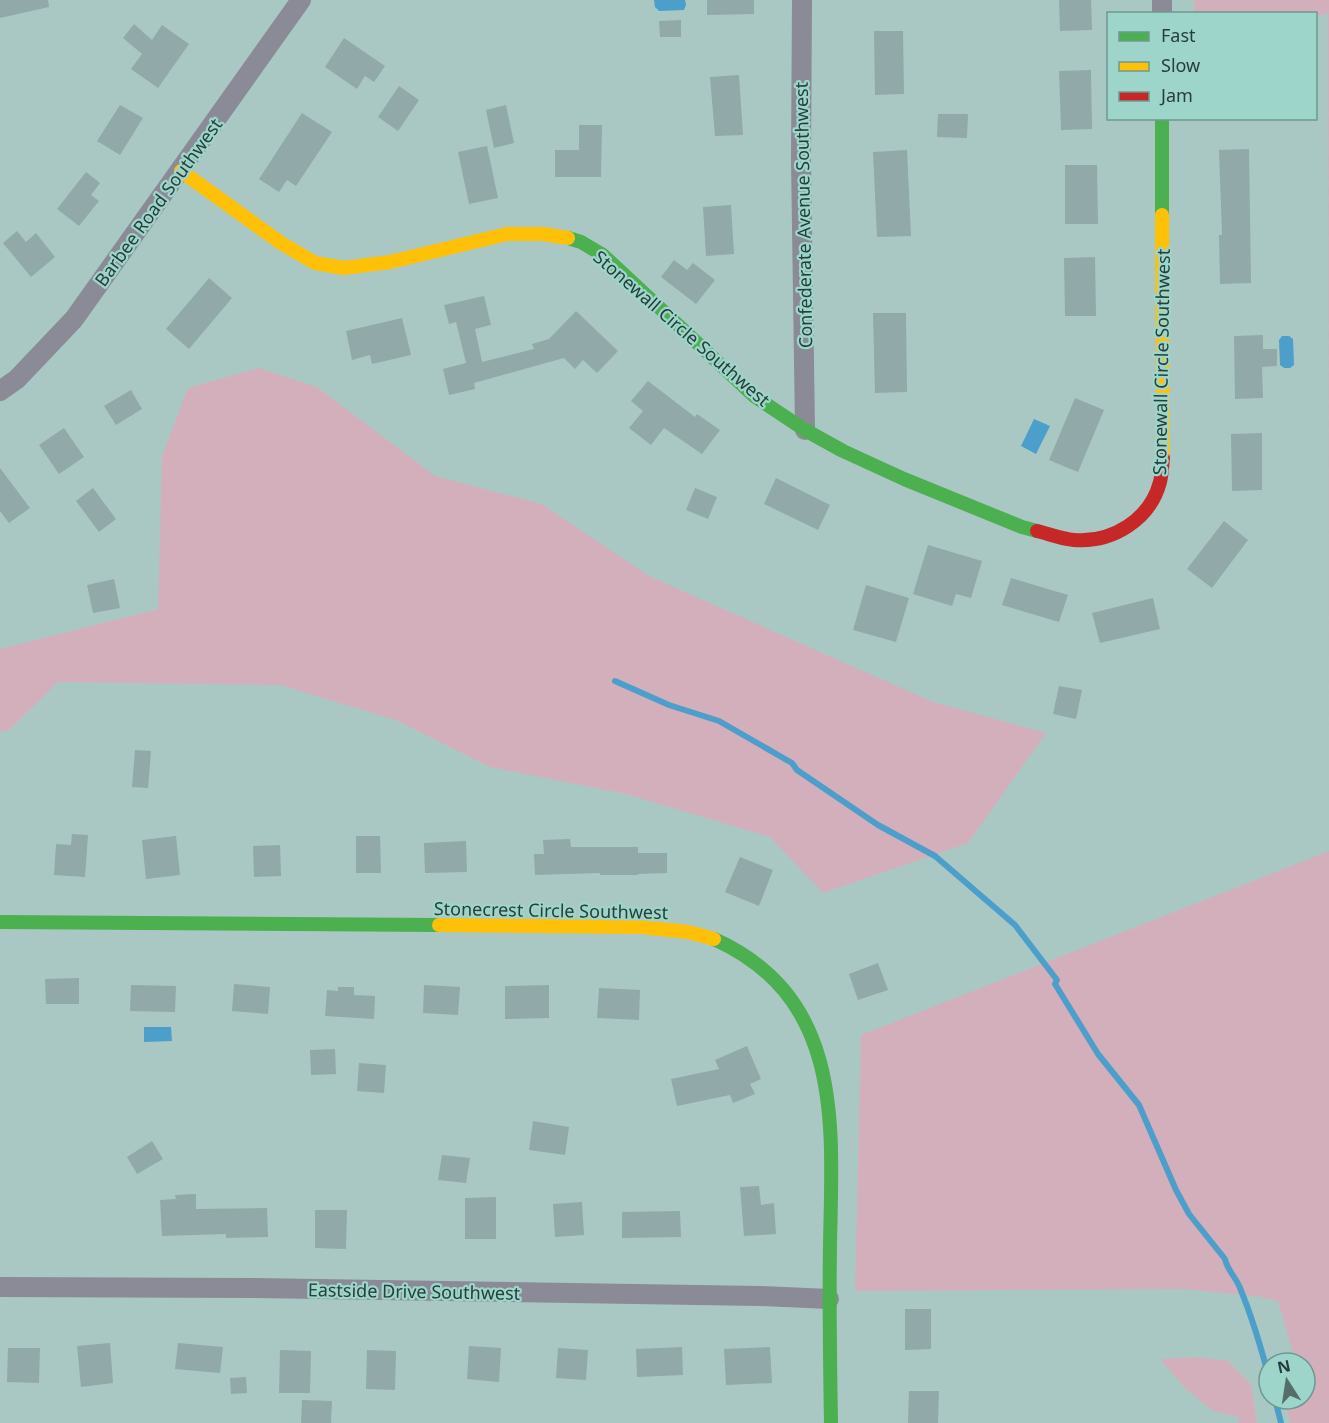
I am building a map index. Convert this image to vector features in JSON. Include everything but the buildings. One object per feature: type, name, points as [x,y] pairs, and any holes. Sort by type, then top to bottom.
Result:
[{"type":"street","name":"Barbee Road Southwest","points":[[0,391],[17,379],[74,319],[301,0]]},
{"type":"street","name":"Confederate Avenue Southwest","points":[[802,0],[801,160],[805,430]]},
{"type":"street","name":"Stonewall Circle Southwest","points":[[181,171],[281,243],[315,263],[324,265],[344,268],[390,262],[507,234],[560,236],[579,241],[603,255],[754,396],[805,430],[843,451],[904,479],[1022,526],[1074,540],[1118,534],[1130,526],[1153,499],[1160,481],[1163,456],[1162,120]]},
{"type":"street","name":"Stonecrest Circle Southwest","points":[[0,922],[640,927],[672,929],[714,939],[748,957],[780,986],[794,1004],[815,1042],[827,1086],[832,1147],[829,1299],[831,1423]]},
{"type":"street","name":"Eastside Drive Southwest","points":[[0,1287],[736,1295],[829,1299]]},
{"type":"shaded area","points":[[1194,0],[1329,0],[1329,816],[1328,14],[1317,16],[1317,12],[1194,12]]},
{"type":"shaded area","points":[[259,368],[317,387],[435,476],[542,504],[649,576],[933,702],[1046,733],[968,843],[823,893],[770,837],[626,794],[490,767],[396,720],[280,685],[58,682],[9,730],[0,732],[0,649],[158,609],[162,456],[188,388]]},
{"type":"shaded area","points":[[1329,851],[1329,1423],[1290,1423],[1287,1411],[1317,1411],[1317,1351],[1293,1351],[1278,1301],[1256,1296],[1182,1289],[855,1291],[861,1035]]},
{"type":"shaded area","points":[[1197,1357],[1228,1361],[1251,1384],[1257,1423],[1239,1423],[1238,1417],[1213,1411],[1186,1389],[1160,1359]]},
{"type":"water","points":[[654,0],[685,0],[686,5],[684,10],[659,11],[655,7]]},
{"type":"water","points":[[1282,336],[1289,336],[1293,339],[1294,365],[1290,368],[1280,365],[1279,340]]},
{"type":"water","points":[[1034,419],[1050,426],[1036,454],[1021,446]]},
{"type":"water","points":[[144,1027],[171,1027],[172,1041],[144,1042]]},
{"type":"waterway","points":[[615,681],[669,705],[719,721],[792,763],[797,770],[878,825],[935,856],[1015,925],[1057,980],[1055,984],[1098,1054],[1139,1105],[1176,1190],[1189,1214],[1225,1259],[1238,1284],[1261,1351]]},
{"type":"waterway","points":[[1278,1411],[1281,1423]]},
{"type":"traffic: fast","points":[[1162,120],[1162,215]]},
{"type":"traffic: fast","points":[[568,238],[581,242],[603,255],[754,396],[805,430],[843,451],[904,479],[1037,531]]},
{"type":"traffic: fast","points":[[0,922],[439,925]]},
{"type":"traffic: fast","points":[[714,939],[757,964],[788,995],[809,1030],[822,1070],[829,1111],[831,1155],[831,1423]]},
{"type":"traffic: slow","points":[[181,171],[281,243],[315,263],[344,268],[390,262],[507,234],[543,234],[568,238]]},
{"type":"traffic: slow","points":[[1162,215],[1163,458]]},
{"type":"traffic: slow","points":[[439,925],[640,927],[688,932],[714,939]]},
{"type":"traffic: jam","points":[[1037,531],[1060,538],[1088,540],[1102,538],[1128,526],[1148,508],[1155,496],[1161,479],[1163,458]]}]
